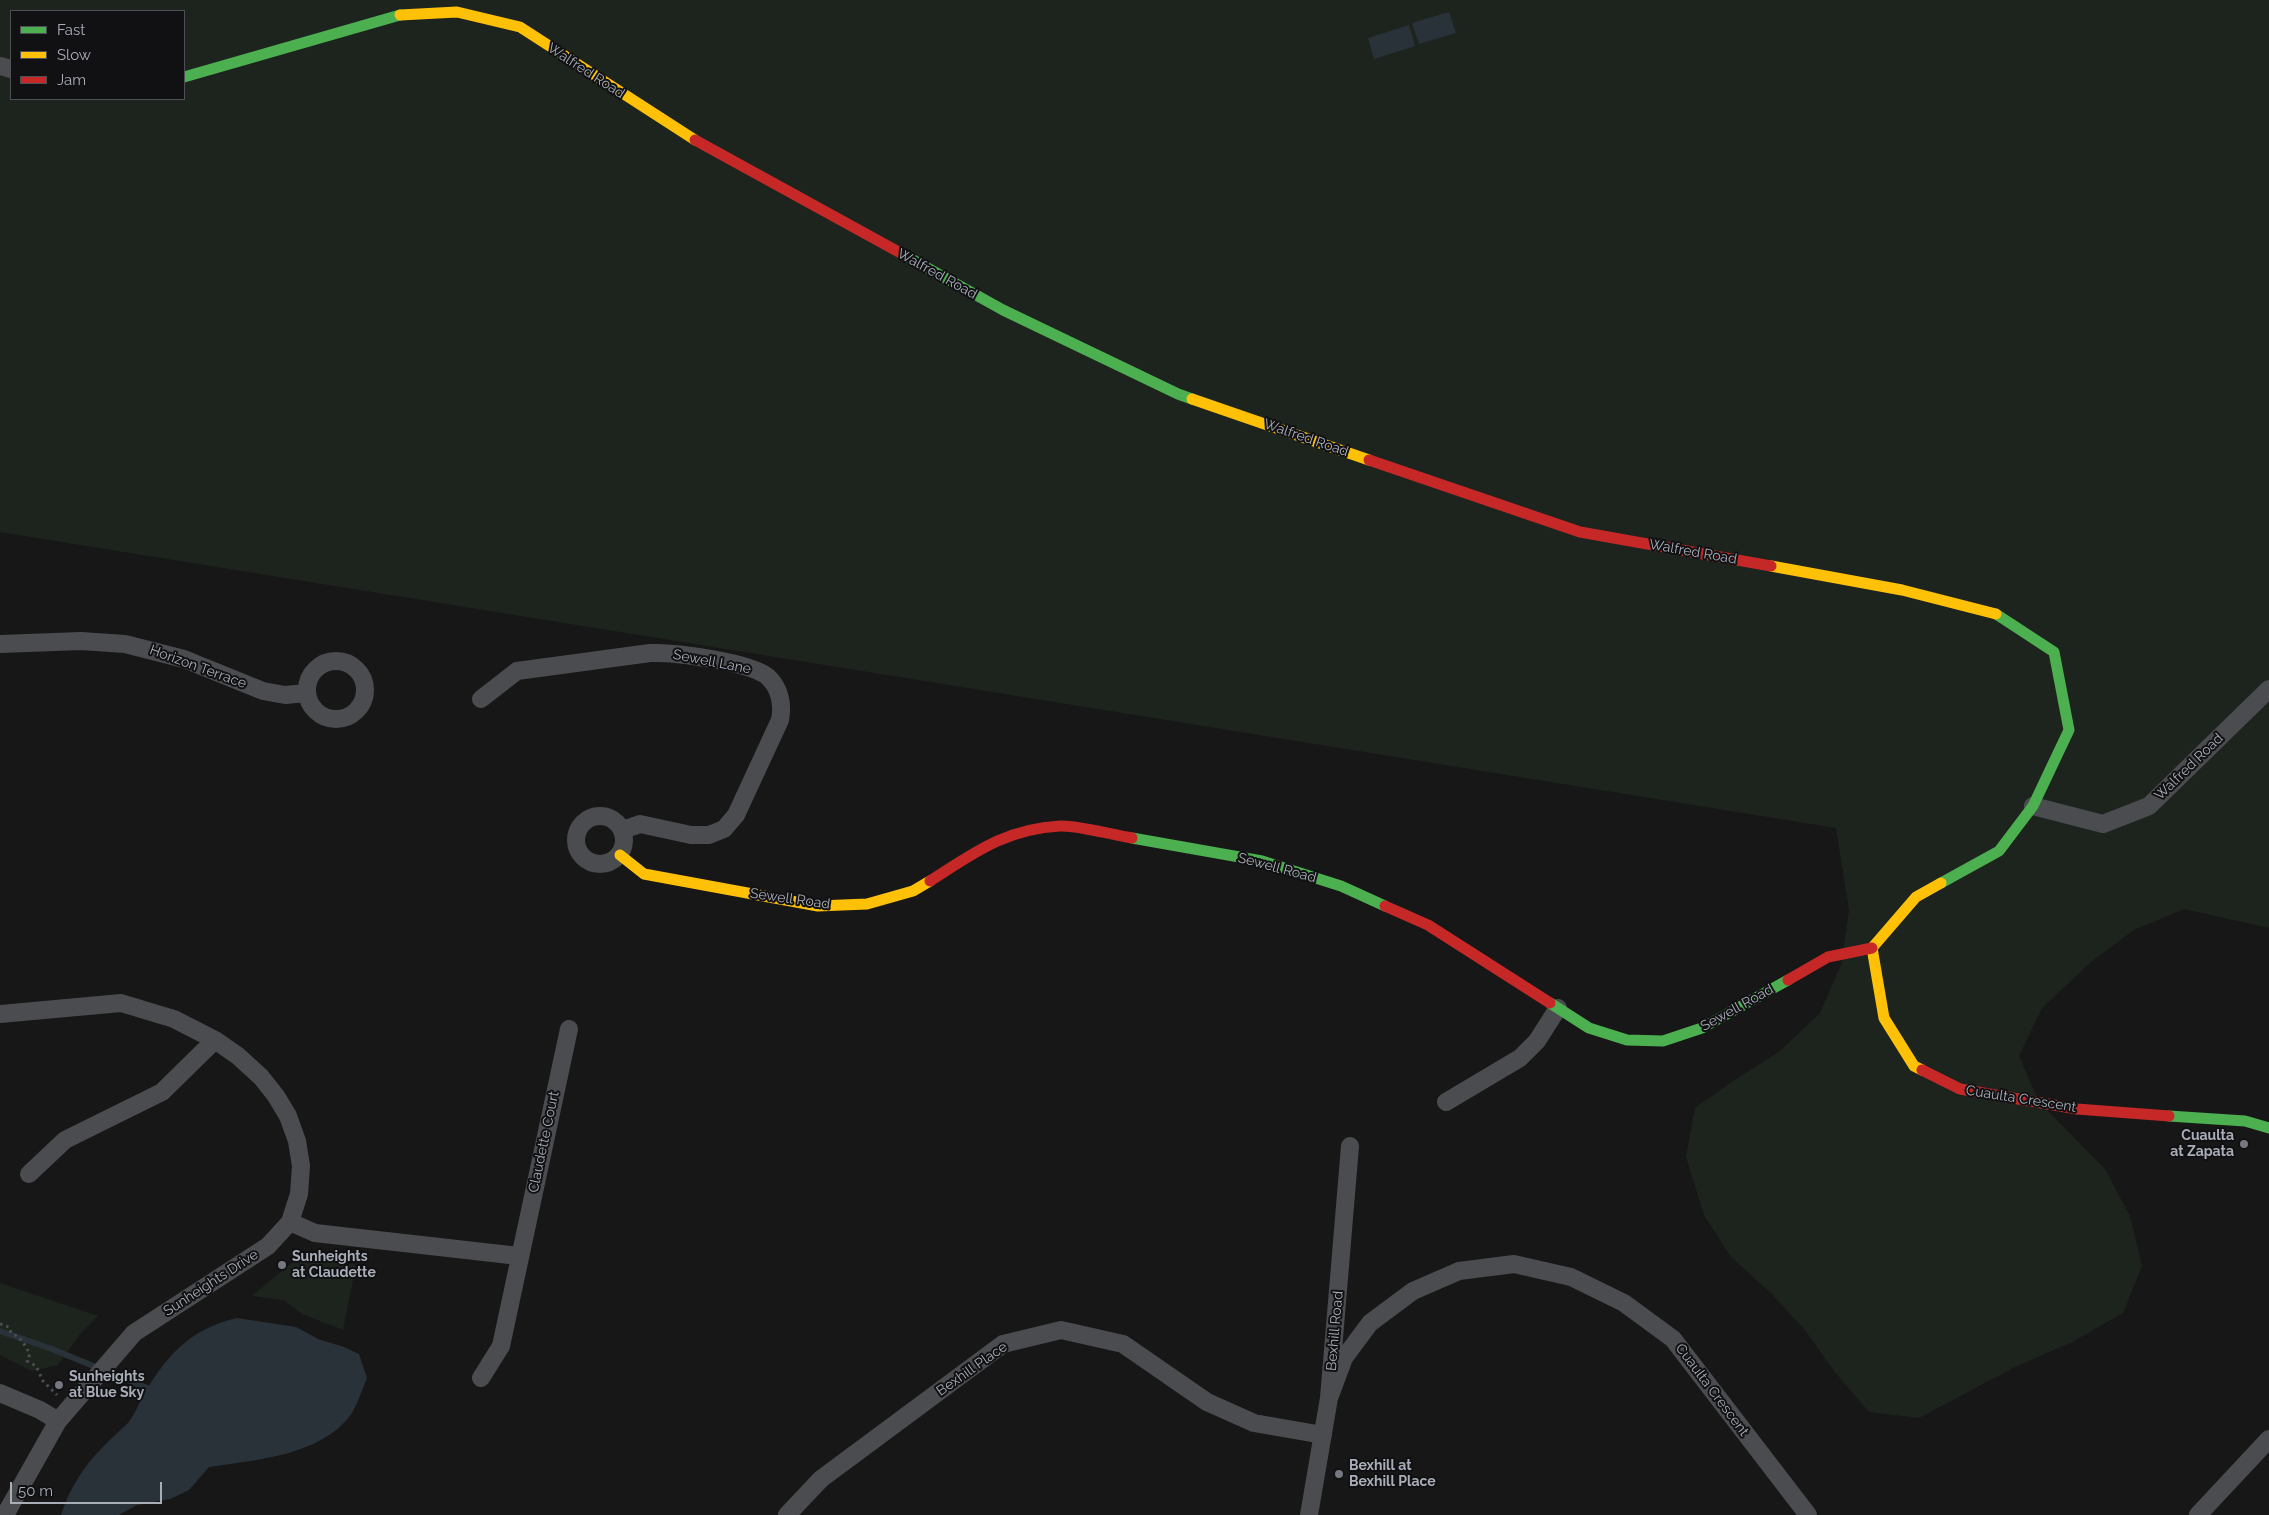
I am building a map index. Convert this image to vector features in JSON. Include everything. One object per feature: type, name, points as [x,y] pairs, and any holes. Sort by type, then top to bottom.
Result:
[{"type":"street","name":"Walfred Road","points":[[185,77],[405,13],[457,12],[520,27],[679,132],[1003,310],[1178,394],[1580,532],[1902,590],[2000,614],[2054,652],[2069,730],[2033,806],[2103,824],[2149,806],[2269,689]]},
{"type":"street","name":"Horizon Terrace","points":[[0,644],[81,640],[124,644],[184,659],[263,691],[285,695],[306,693]]},
{"type":"street","name":"Sewell Lane","points":[[481,699],[517,670],[650,653],[670,652],[756,670],[768,677],[776,687],[780,699],[782,710],[780,720],[736,815],[724,829],[709,835],[691,835],[640,824],[623,830]]},
{"type":"street","points":[[1872,948],[1916,897],[1999,851],[2033,806]]},
{"type":"street","points":[[601,815],[610,817],[623,830],[624,847],[620,855],[605,864],[587,861],[576,847],[578,829],[592,817],[601,815]]},
{"type":"street","name":"Sewell Road","points":[[620,855],[644,874],[818,906],[867,904],[913,891],[941,876],[992,842],[1017,833],[1061,826],[1262,861],[1341,886],[1428,925],[1589,1028],[1627,1040],[1663,1041],[1702,1028],[1828,957],[1872,948]]},
{"type":"street","name":"Cuaulta Crescent","points":[[1872,948],[1884,1018],[1914,1066],[1960,1089],[2078,1109],[2245,1121],[2269,1128]]},
{"type":"street","name":"Sunheights Drive","points":[[0,1014],[121,1003],[174,1019],[215,1040],[238,1056],[261,1077],[288,1116],[297,1140],[301,1166],[299,1194],[290,1222],[261,1251],[134,1333],[61,1418],[5,1515]]},
{"type":"street","points":[[1446,1102],[1520,1058],[1530,1050],[1558,1008]]},
{"type":"street","name":"Claudette Court","points":[[481,1378],[501,1346],[518,1256],[568,1029]]},
{"type":"street","points":[[28,1174],[65,1140],[162,1092],[215,1040]]},
{"type":"street","name":"Bexhill Road","points":[[1309,1515],[1329,1398],[1350,1146]]},
{"type":"street","points":[[290,1222],[314,1233],[518,1256]]},
{"type":"street","name":"Cuaulta Crescent","points":[[1329,1398],[1344,1358],[1370,1323],[1413,1290],[1460,1271],[1514,1264],[1571,1277],[1624,1303],[1673,1339],[1808,1515]]},
{"type":"street","name":"Bexhill Place","points":[[787,1515],[821,1479],[1003,1344],[1061,1330],[1124,1344],[1207,1402],[1254,1424],[1323,1435]]},
{"type":"street","points":[[0,1393],[61,1418]]},
{"type":"street","points":[[2198,1515],[2269,1439]]},
{"type":"path","points":[[0,1324],[9,1327],[11,1333],[18,1336],[25,1343],[30,1354],[27,1361],[36,1366],[43,1381],[63,1401],[61,1418]]},
{"type":"shaded area","points":[[0,0],[2269,0],[2269,928],[2184,909],[2134,930],[2091,962],[2042,1008],[2019,1056],[2039,1102],[2105,1169],[2130,1216],[2142,1266],[2123,1313],[2072,1342],[2015,1367],[1919,1418],[1869,1412],[1834,1371],[1805,1330],[1772,1294],[1731,1257],[1704,1215],[1686,1157],[1695,1108],[1780,1051],[1820,1013],[1841,965],[1849,910],[1836,828],[0,532]]},
{"type":"shaded area","points":[[1449,12],[1456,33],[1419,44],[1412,23]]},
{"type":"shaded area","points":[[1409,25],[1415,46],[1374,59],[1368,38]]},
{"type":"shaded area","points":[[308,1259],[356,1265],[343,1330],[302,1314],[284,1300],[252,1296],[295,1261]]},
{"type":"shaded area","points":[[0,1283],[98,1316],[80,1334],[58,1365],[32,1371],[0,1355]]},
{"type":"shaded area","points":[[237,1318],[296,1327],[318,1339],[359,1354],[367,1378],[350,1416],[337,1429],[321,1440],[304,1448],[266,1458],[209,1467],[189,1490],[170,1499],[137,1505],[119,1515],[61,1515],[73,1487],[83,1470],[96,1454],[128,1423],[156,1375],[174,1352],[184,1343],[208,1328]]},
{"type":"waterway","points":[[0,1331],[52,1349],[147,1388]]},
{"type":"traffic: fast","points":[[185,77],[400,15]]},
{"type":"traffic: fast","points":[[906,256],[1003,310],[1192,399]]},
{"type":"traffic: fast","points":[[1941,883],[1999,851],[2033,806],[2069,730],[2054,652],[1996,614]]},
{"type":"traffic: fast","points":[[1132,838],[1262,861],[1341,886],[1385,906]]},
{"type":"traffic: fast","points":[[1550,1003],[1589,1028],[1627,1040],[1663,1041],[1702,1028],[1788,980]]},
{"type":"traffic: fast","points":[[2169,1116],[2245,1121],[2269,1128]]},
{"type":"traffic: slow","points":[[400,15],[457,12],[520,27],[695,140]]},
{"type":"traffic: slow","points":[[1192,399],[1369,460]]},
{"type":"traffic: slow","points":[[1771,566],[1902,590],[1996,614]]},
{"type":"traffic: slow","points":[[620,855],[644,874],[818,906],[867,904],[913,891],[930,881]]},
{"type":"traffic: slow","points":[[1922,1070],[1914,1066],[1884,1018],[1872,948],[1916,897],[1941,883]]},
{"type":"traffic: jam","points":[[695,140],[906,256]]},
{"type":"traffic: jam","points":[[1369,460],[1580,532],[1771,566]]},
{"type":"traffic: jam","points":[[930,881],[991,844],[1006,837],[1040,828],[1076,827],[1132,838]]},
{"type":"traffic: jam","points":[[1385,906],[1428,925],[1550,1003]]},
{"type":"traffic: jam","points":[[1788,980],[1828,957],[1872,948]]},
{"type":"traffic: jam","points":[[1922,1070],[1960,1089],[2077,1109],[2169,1116]]},
{"type":"place","name":"Cuaulta at Zapata","points":[[2244,1144]]},
{"type":"place","name":"Sunheights at Claudette","points":[[282,1265]]},
{"type":"place","name":"Sunheights at Blue Sky","points":[[59,1385]]},
{"type":"place","name":"Bexhill at Bexhill Place","points":[[1339,1474]]}]
